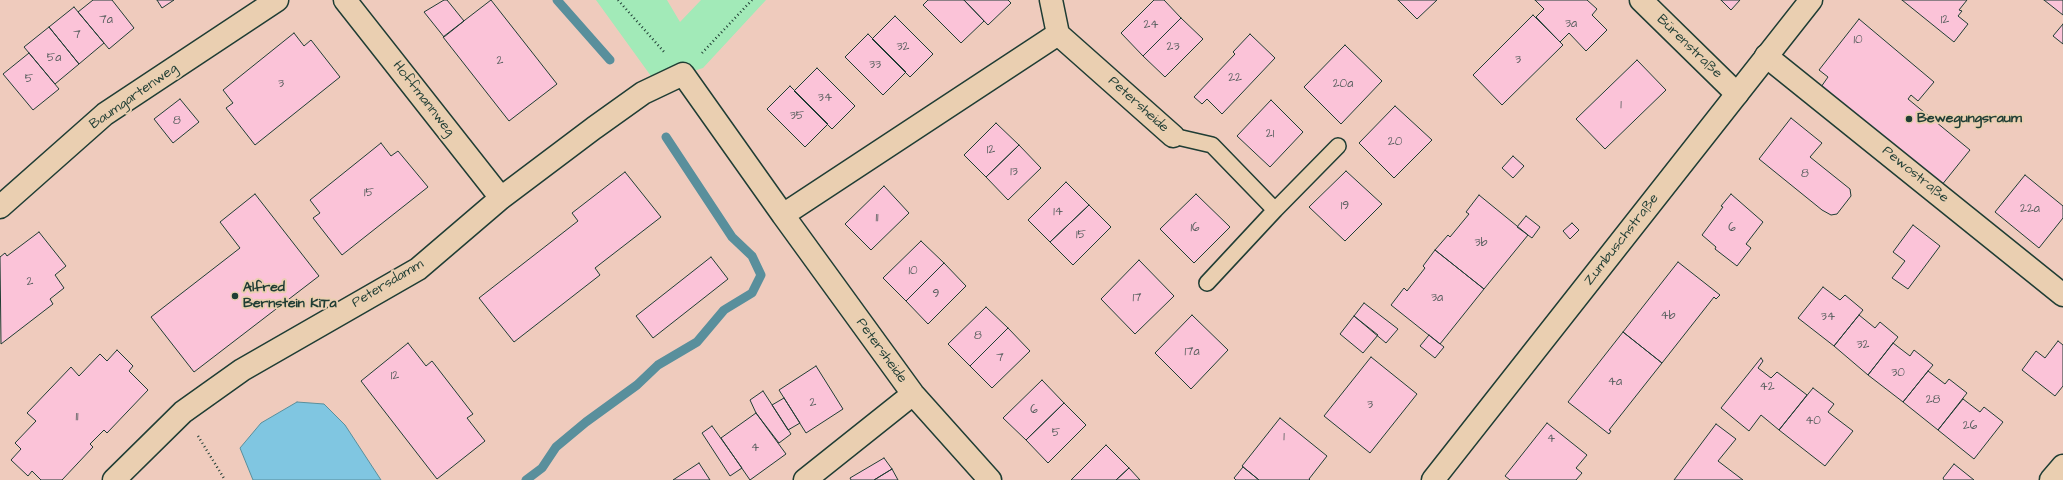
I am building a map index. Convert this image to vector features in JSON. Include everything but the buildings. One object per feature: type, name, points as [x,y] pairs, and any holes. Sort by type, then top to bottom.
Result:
[{"type":"street","name":"Baumgartenweg","points":[[0,207],[105,114],[277,0]]},
{"type":"street","name":"Hoffmannweg","points":[[345,0],[501,198]]},
{"type":"street","points":[[783,215],[1058,34],[1051,0]]},
{"type":"street","name":"Bürenstraße","points":[[1641,0],[1737,94]]},
{"type":"street","name":"Zumbuschstraße","points":[[1433,480],[1811,0]]},
{"type":"street","name":"Petersheide","points":[[1058,34],[1173,136]]},
{"type":"street","name":"Pewostraße","points":[[1766,56],[2063,295]]},
{"type":"street","name":"Petersdamm","points":[[114,480],[183,412],[242,370],[418,269],[501,198],[643,93],[683,74]]},
{"type":"street","name":"Petersheide","points":[[683,74],[912,394],[990,480]]},
{"type":"street","points":[[805,480],[912,394]]},
{"type":"street","points":[[2051,480],[2063,466]]},
{"type":"lane","name":"Petersheide","points":[[1173,136],[1212,145],[1275,210]]},
{"type":"lane","points":[[1208,283],[1275,210],[1338,146]]},
{"type":"path","points":[[618,0],[683,74],[752,0]]},
{"type":"path","points":[[183,412],[225,480]]},
{"type":"green space","points":[[596,0],[667,0],[680,22],[701,0],[766,0],[703,68],[656,83]]},
{"type":"water","points":[[297,402],[324,404],[345,425],[381,480],[253,480],[240,448],[261,423]]},
{"type":"waterway","points":[[557,0],[610,60]]},
{"type":"waterway","points":[[526,480],[542,468],[556,447],[586,422],[637,385],[658,365],[697,342],[724,310],[752,293],[761,275],[752,256],[732,237],[666,137]]},
{"type":"place","name":"Bewegungsraum","points":[[1909,119]]},
{"type":"place","name":"Alfred Bernstein KiTa","points":[[235,296]]}]
